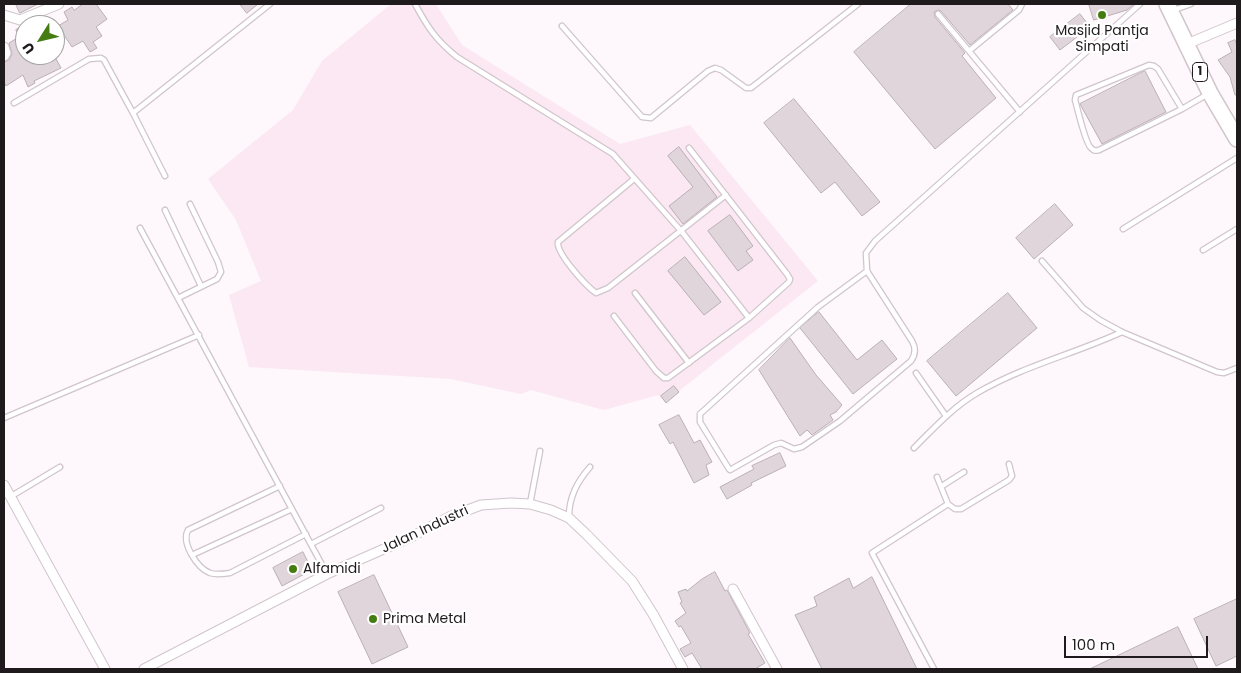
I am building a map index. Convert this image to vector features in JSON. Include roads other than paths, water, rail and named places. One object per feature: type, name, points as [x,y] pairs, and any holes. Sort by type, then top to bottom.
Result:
[{"type":"highway","name":"1","points":[[1168,8],[1210,93],[1237,139]]},
{"type":"street","points":[[4,15],[20,20],[59,4]]},
{"type":"street","points":[[1187,44],[1237,23]]},
{"type":"street","points":[[4,47],[6,53],[4,56]]},
{"type":"street","points":[[4,485],[106,669]]},
{"type":"street","name":"Jalan Industri","points":[[144,669],[327,574],[470,509],[489,504],[511,503],[530,504],[551,510],[569,518],[586,534],[632,582],[653,614],[683,669]]},
{"type":"street","points":[[733,589],[773,668]]},
{"type":"lane","points":[[133,113],[270,4]]},
{"type":"lane","points":[[415,4],[440,43],[602,146],[624,165],[634,179],[682,232],[749,318]]},
{"type":"lane","points":[[562,26],[642,116],[651,118],[708,71],[715,68],[721,70],[746,88],[752,88],[858,4]]},
{"type":"lane","points":[[969,51],[1019,10],[1022,4]]},
{"type":"lane","points":[[867,271],[818,307],[700,414],[700,422],[728,469],[730,470],[774,445],[781,443],[794,449],[802,447],[840,421],[911,361],[916,355],[915,346],[867,271],[866,253],[875,241],[1140,4]]},
{"type":"lane","points":[[1168,8],[1190,4]]},
{"type":"lane","points":[[938,14],[1020,112]]},
{"type":"lane","points":[[14,103],[82,63],[95,58],[101,58],[104,60],[133,113],[165,176]]},
{"type":"lane","points":[[1182,109],[1158,69],[1149,65],[1076,95],[1075,100],[1087,142],[1090,148],[1095,151],[1182,109],[1210,93]]},
{"type":"lane","points":[[614,316],[656,371],[664,378],[668,378],[749,318],[783,288],[790,279],[689,148]]},
{"type":"lane","points":[[1123,229],[1237,158]]},
{"type":"lane","points":[[634,179],[558,242],[558,250],[582,280],[596,293],[601,292],[682,232],[726,195]]},
{"type":"lane","points":[[178,298],[217,279],[221,272],[190,204]]},
{"type":"lane","points":[[165,210],[201,286]]},
{"type":"lane","points":[[140,228],[327,574]]},
{"type":"lane","points":[[1203,250],[1237,229]]},
{"type":"lane","points":[[1042,262],[1084,308],[1122,332],[1216,372],[1224,373],[1237,368]]},
{"type":"lane","points":[[635,292],[690,363]]},
{"type":"lane","points":[[914,448],[946,416],[976,394],[1044,362],[1093,346],[1122,332]]},
{"type":"lane","points":[[4,418],[199,336]]},
{"type":"lane","points":[[916,373],[946,416]]},
{"type":"lane","points":[[530,504],[540,452]]},
{"type":"lane","points":[[937,477],[948,504],[955,509],[961,509],[1009,480],[1012,476],[1009,464]]},
{"type":"lane","points":[[10,497],[60,467]]},
{"type":"lane","points":[[569,518],[569,506],[575,487],[590,467]]},
{"type":"lane","points":[[942,486],[964,472]]},
{"type":"lane","points":[[280,486],[188,530],[186,540],[192,554],[203,569],[218,575],[230,573],[306,534]]},
{"type":"lane","points":[[934,669],[871,554],[948,504]]},
{"type":"lane","points":[[311,544],[381,508]]},
{"type":"lane","points":[[192,554],[292,509]]},
{"type":"place","name":"Masjid Pantja Simpati","points":[[1102,15]]},
{"type":"place","name":"Alfamidi","points":[[293,569]]},
{"type":"place","name":"Prima Metal","points":[[373,619]]}]
